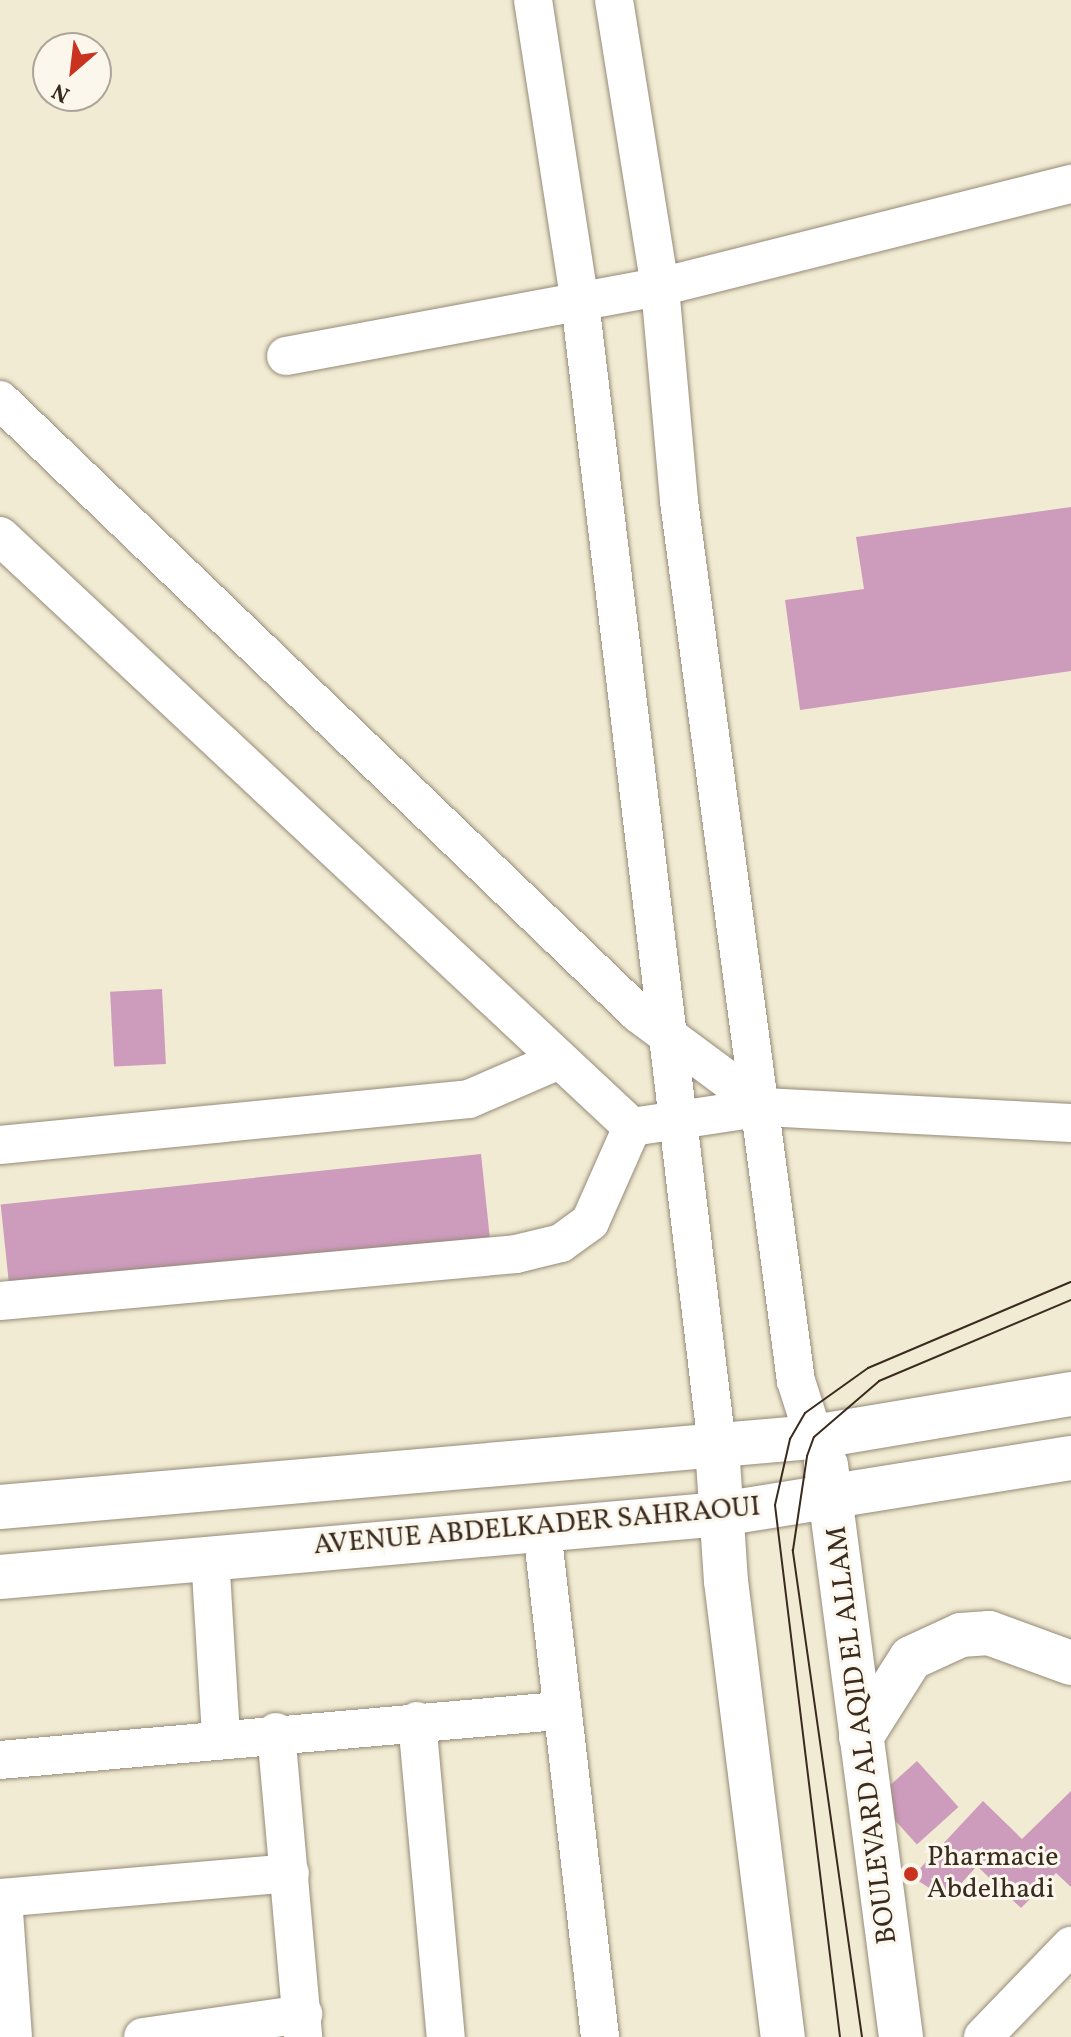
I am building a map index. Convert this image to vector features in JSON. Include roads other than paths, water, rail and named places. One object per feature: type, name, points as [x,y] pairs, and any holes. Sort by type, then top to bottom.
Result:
[{"type":"main road","points":[[0,1507],[814,1437],[1071,1394]]},
{"type":"main road","name":"BOULEVARD AL AQID EL ALLAM","points":[[814,1437],[833,1493],[861,1737],[901,2037]]},
{"type":"main road","points":[[717,1446],[721,1514],[783,2037]]},
{"type":"main road","name":"AVENUE ABDELKADER SAHRAOUI","points":[[0,1577],[210,1556],[721,1514],[833,1493],[1071,1458]]},
{"type":"main road","points":[[861,1737],[911,1658],[961,1635],[989,1633],[1071,1663]]},
{"type":"street","points":[[533,0],[580,302],[717,1446]]},
{"type":"street","points":[[614,0],[660,287],[679,501],[764,1107],[796,1381],[814,1437]]},
{"type":"street","points":[[286,356],[660,287],[1071,184]]},
{"type":"street","points":[[0,400],[670,1039],[764,1107]]},
{"type":"street","points":[[0,536],[632,1127],[764,1107],[1071,1123]]},
{"type":"street","points":[[0,1145],[469,1099],[559,1060]]},
{"type":"street","points":[[0,1301],[516,1254],[561,1243],[590,1222],[632,1127]]},
{"type":"street","points":[[542,1530],[558,1711],[600,2037]]},
{"type":"street","points":[[210,1556],[221,1736]]},
{"type":"street","points":[[0,1760],[221,1736],[558,1711]]},
{"type":"street","points":[[417,1721],[446,2037]]},
{"type":"street","points":[[143,2037],[303,2026],[276,1732]]},
{"type":"street","points":[[13,2037],[2,1898],[290,1873]]},
{"type":"street","points":[[983,2037],[1071,1946]]},
{"type":"tram line","points":[[840,2037],[775,1505],[790,1439],[805,1413],[868,1368],[1071,1282]]},
{"type":"tram line","points":[[862,2037],[793,1550],[807,1456],[814,1437],[879,1381],[1071,1300]]},
{"type":"place","name":"Pharmacie Abdelhadi","points":[[911,1874]]}]
